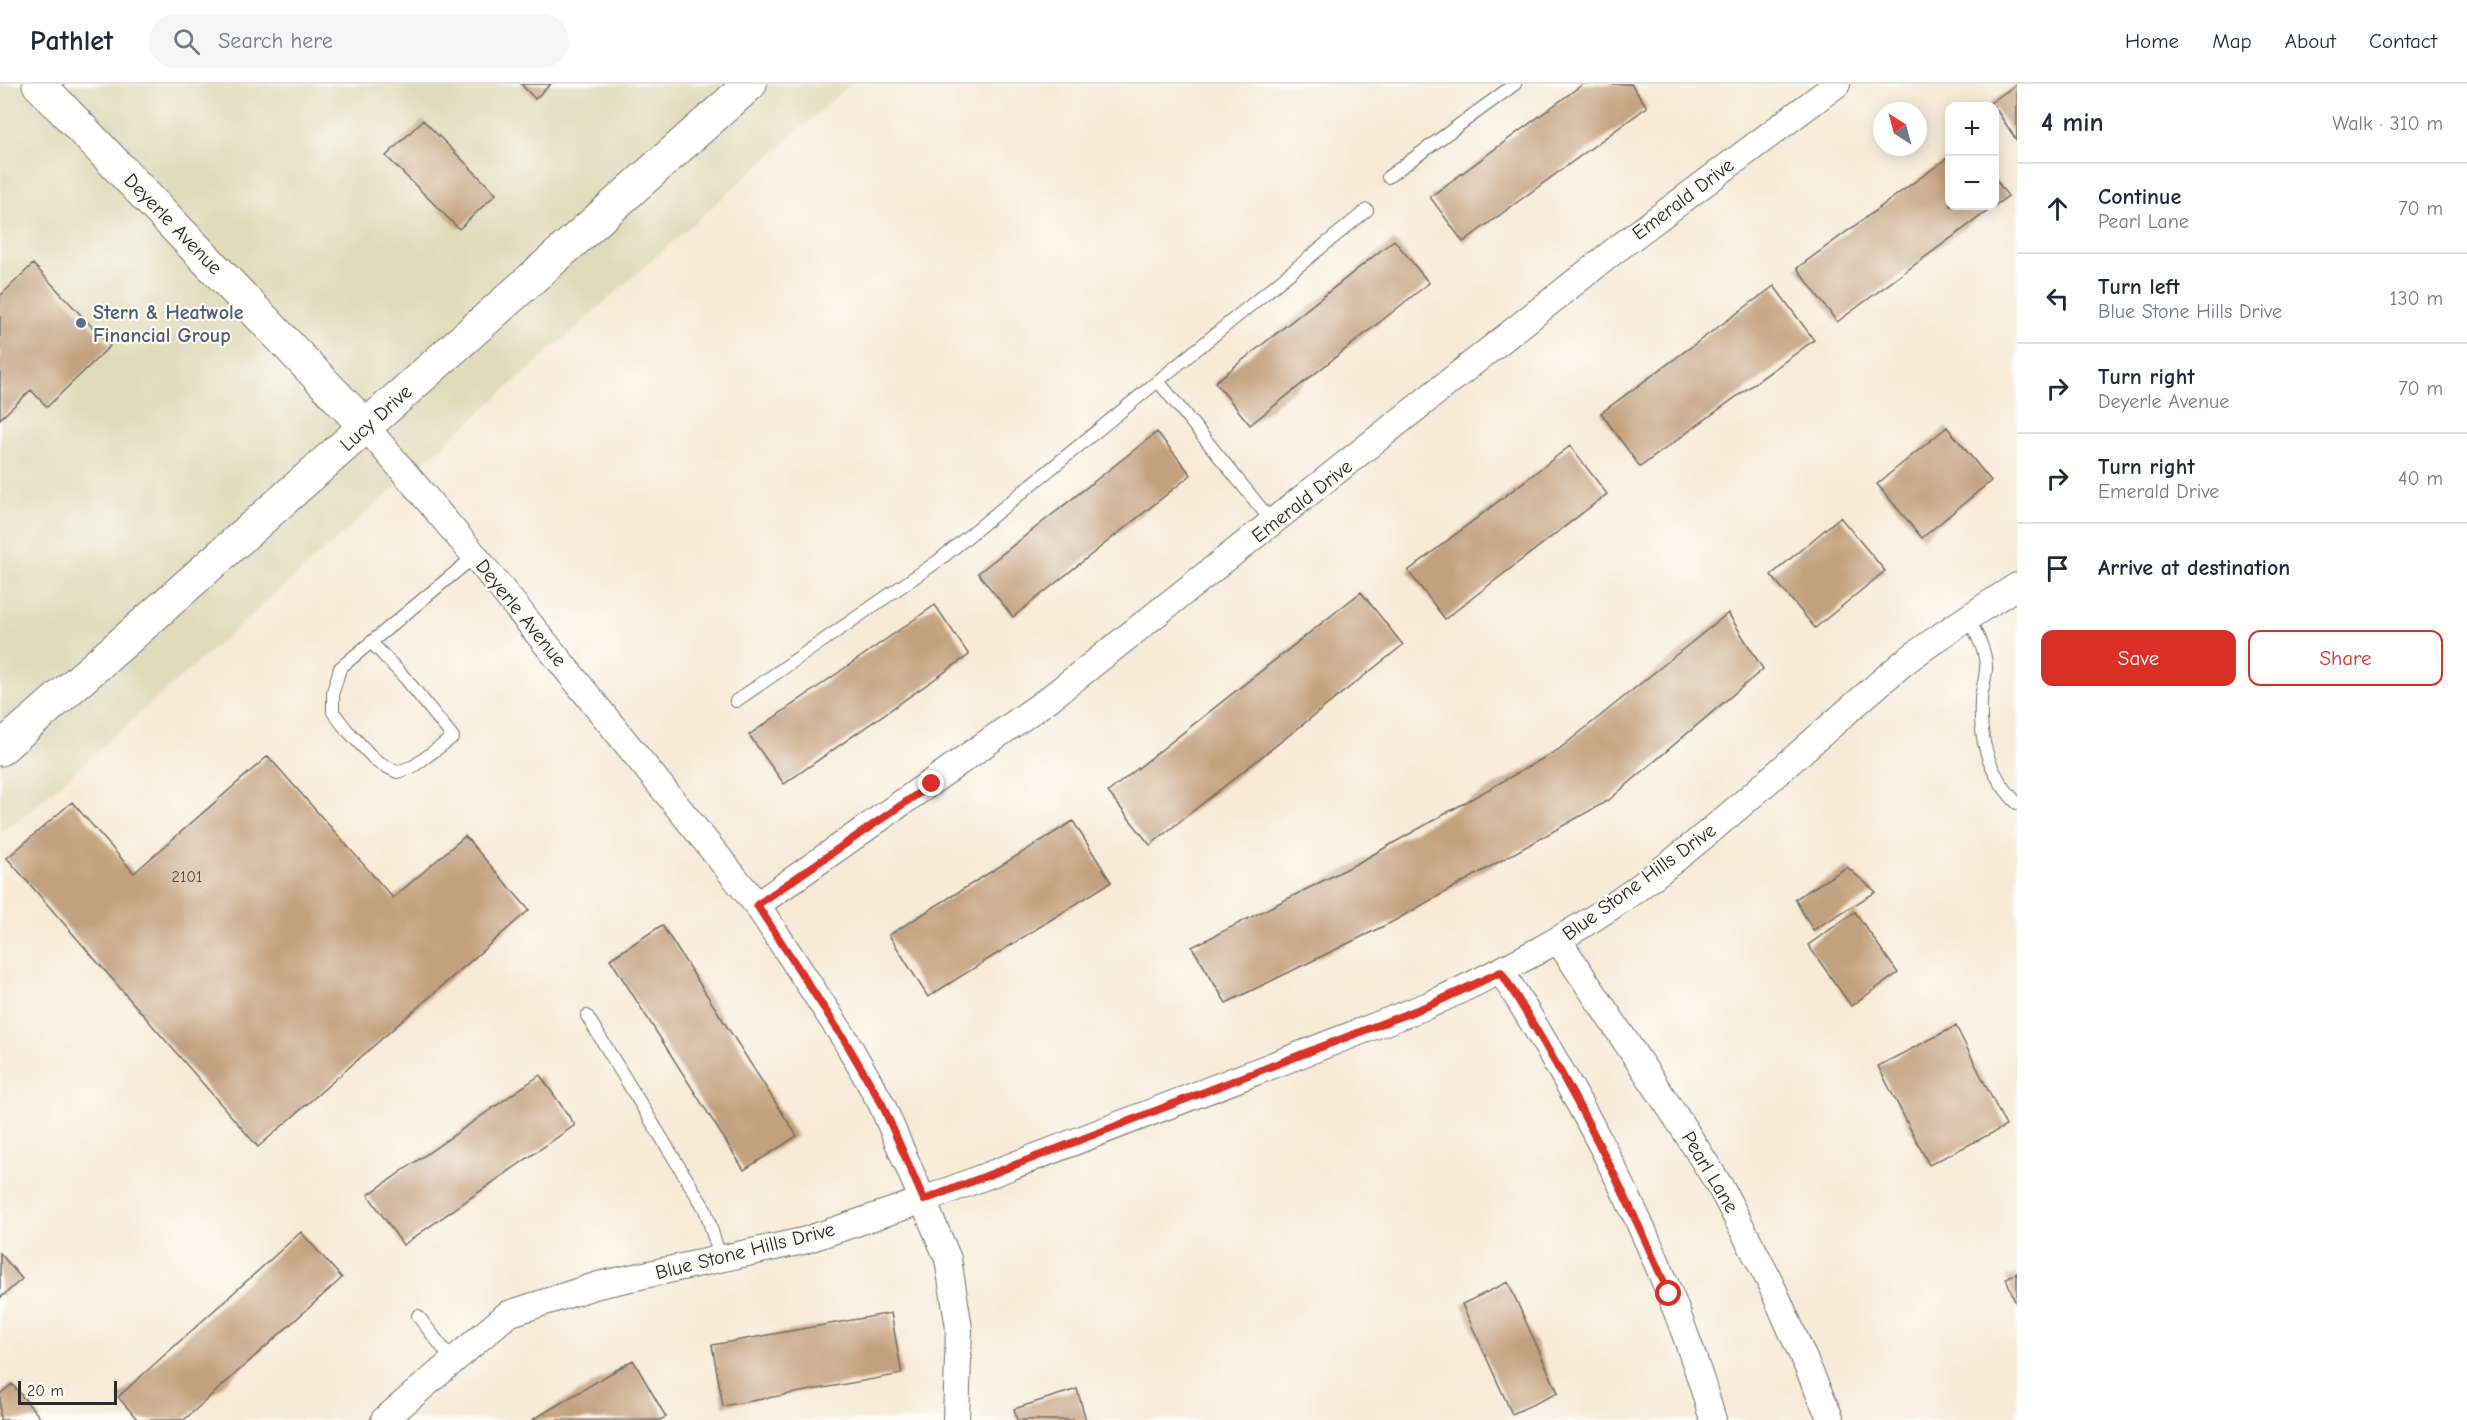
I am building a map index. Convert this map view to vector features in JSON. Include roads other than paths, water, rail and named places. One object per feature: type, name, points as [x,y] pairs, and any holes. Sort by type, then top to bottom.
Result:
[{"type":"street","name":"Deyerle Avenue","points":[[39,84],[366,427],[475,556],[757,905],[838,1029],[877,1095],[948,1259],[959,1328],[956,1420]]},
{"type":"street","name":"Lucy Drive","points":[[0,749],[366,427],[750,84]]},
{"type":"street","name":"Emerald Drive","points":[[757,905],[1050,699],[1622,245],[1837,84]]},
{"type":"street","name":"Blue Stone Hills Drive","points":[[384,1420],[508,1314],[598,1285],[803,1241],[924,1200],[1430,1005],[1501,972],[1558,940],[1637,889],[1723,822],[1902,665],[1968,617],[2017,586]]},
{"type":"street","name":"Pearl Lane","points":[[1558,940],[1721,1188],[1769,1280],[1831,1420]]},
{"type":"street","points":[[1501,972],[1539,1031],[1629,1200],[1679,1316],[1696,1362],[1713,1420]]},
{"type":"lane","points":[[1388,177],[1515,84]]},
{"type":"lane","points":[[736,701],[938,561],[1367,210]]},
{"type":"lane","points":[[1158,381],[1273,523]]},
{"type":"lane","points":[[371,642],[453,737],[414,766],[397,772],[377,762],[333,712],[333,692],[340,668],[371,642],[475,556]]},
{"type":"lane","points":[[1968,617],[1983,650],[1986,666],[1981,699],[1984,742],[1994,772],[2004,789],[2017,803]]},
{"type":"lane","points":[[587,1017],[705,1209],[721,1260]]},
{"type":"lane","points":[[418,1316],[452,1360]]},
{"type":"place","name":"Stern & Heatwole Financial Group","points":[[81,323]]}]
